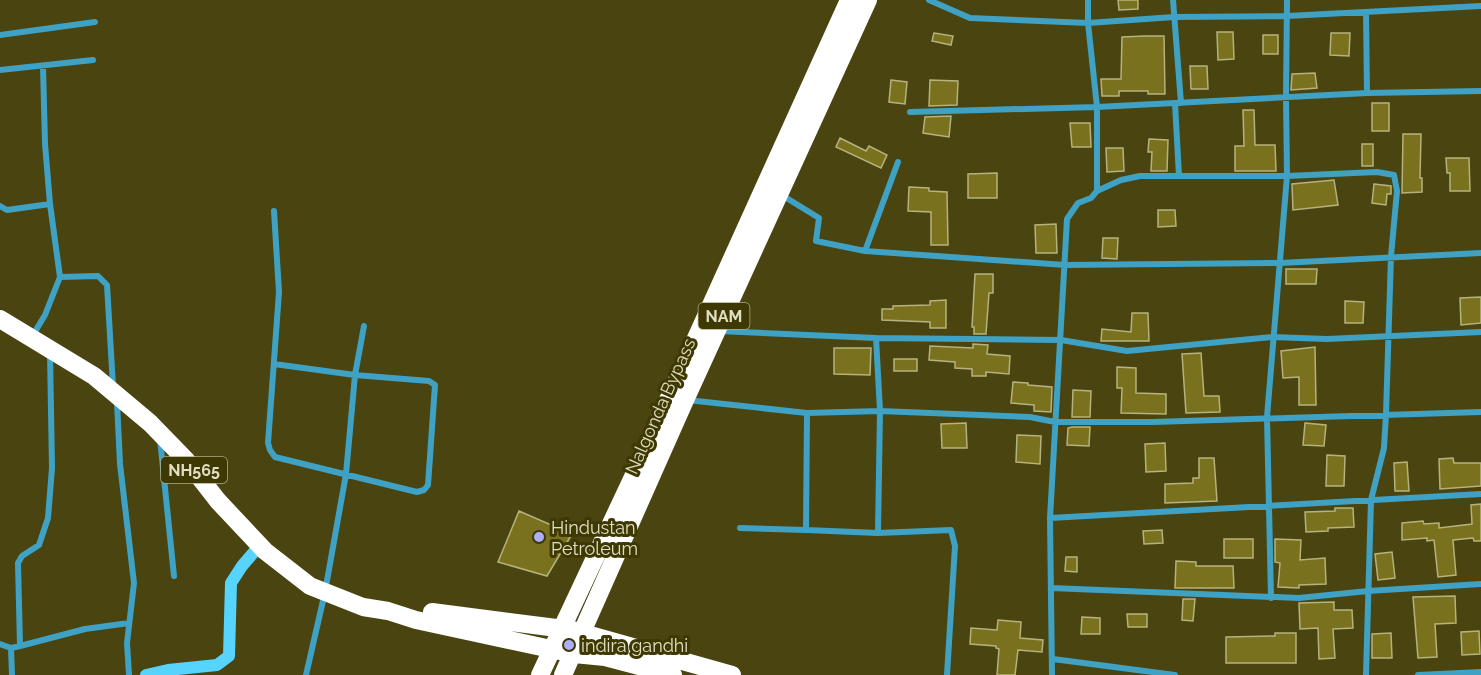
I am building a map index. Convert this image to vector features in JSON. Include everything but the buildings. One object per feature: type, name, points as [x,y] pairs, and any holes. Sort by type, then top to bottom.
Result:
[{"type":"highway","name":"Nalgonda Bypass","points":[[561,628],[649,442],[849,0]]},
{"type":"highway","name":"Nalgonda Bypass","points":[[584,633],[685,400],[868,0]]},
{"type":"highway","name":"NH565","points":[[0,319],[94,376],[115,394],[159,432],[186,460],[218,501],[260,545],[310,586],[363,607],[388,611],[416,620],[552,650],[605,657],[673,675]]},
{"type":"highway","name":"NH565","points":[[388,611],[417,611],[561,628],[732,675]]},
{"type":"highway","name":"NAM","points":[[540,675],[561,628]]},
{"type":"highway","name":"NAM","points":[[564,675],[584,633]]},
{"type":"street","points":[[929,0],[970,18],[1088,22],[1174,17],[1287,16],[1481,6]]},
{"type":"street","points":[[1088,0],[1088,22],[1097,107],[1097,191]]},
{"type":"street","points":[[1173,0],[1179,176]]},
{"type":"street","points":[[1271,598],[1267,417],[1287,176],[1287,0]]},
{"type":"street","points":[[1366,12],[1367,93]]},
{"type":"street","points":[[0,35],[95,22]]},
{"type":"street","points":[[0,70],[93,60]]},
{"type":"street","points":[[31,338],[45,315],[60,277],[45,144],[43,66]]},
{"type":"street","points":[[910,112],[1097,107],[1367,93],[1481,92]]},
{"type":"street","points":[[865,251],[898,162]]},
{"type":"street","points":[[1052,675],[1050,518],[1067,219],[1078,203],[1090,198],[1097,191],[1121,180],[1140,177],[1287,176],[1377,172],[1394,175],[1397,191],[1391,256],[1384,448],[1371,500],[1366,675]]},
{"type":"street","points":[[780,194],[819,218],[816,241],[865,251],[1065,265],[1280,263],[1481,253]]},
{"type":"street","points":[[0,206],[8,210],[50,204]]},
{"type":"street","points":[[274,211],[279,292],[274,364],[270,450],[275,457],[417,492],[424,490],[428,484],[435,385],[429,381],[356,375],[274,364]]},
{"type":"street","points":[[60,277],[98,276],[107,285],[120,464],[134,583],[127,643],[129,675]]},
{"type":"street","points":[[306,675],[325,592],[346,474],[356,375],[364,326]]},
{"type":"street","points":[[718,331],[876,338],[1061,340],[1127,351],[1272,337],[1327,339],[1481,332]]},
{"type":"street","points":[[876,338],[880,411],[878,533]]},
{"type":"street","points":[[20,646],[18,563],[22,556],[39,545],[48,518],[52,468],[49,348]]},
{"type":"street","points":[[685,400],[807,413],[880,411],[1030,417],[1055,422],[1153,422],[1481,412]]},
{"type":"street","points":[[806,530],[807,413]]},
{"type":"street","points":[[159,432],[174,576]]},
{"type":"street","points":[[1050,518],[1481,494]]},
{"type":"street","points":[[740,528],[878,533],[951,530],[955,546],[947,675]]},
{"type":"street","points":[[146,675],[168,670],[217,665],[229,656],[231,583],[260,545]]},
{"type":"street","points":[[1051,588],[1299,598],[1481,584]]},
{"type":"street","points":[[0,644],[11,648],[85,629],[129,624]]},
{"type":"street","points":[[11,648],[12,675]]},
{"type":"street","points":[[1053,659],[1175,675]]},
{"type":"street","points":[[1418,675],[1481,672]]},
{"type":"place","name":"Hindustan Petroleum","points":[[539,537]]},
{"type":"place","name":"indira gandhi","points":[[569,645]]}]
